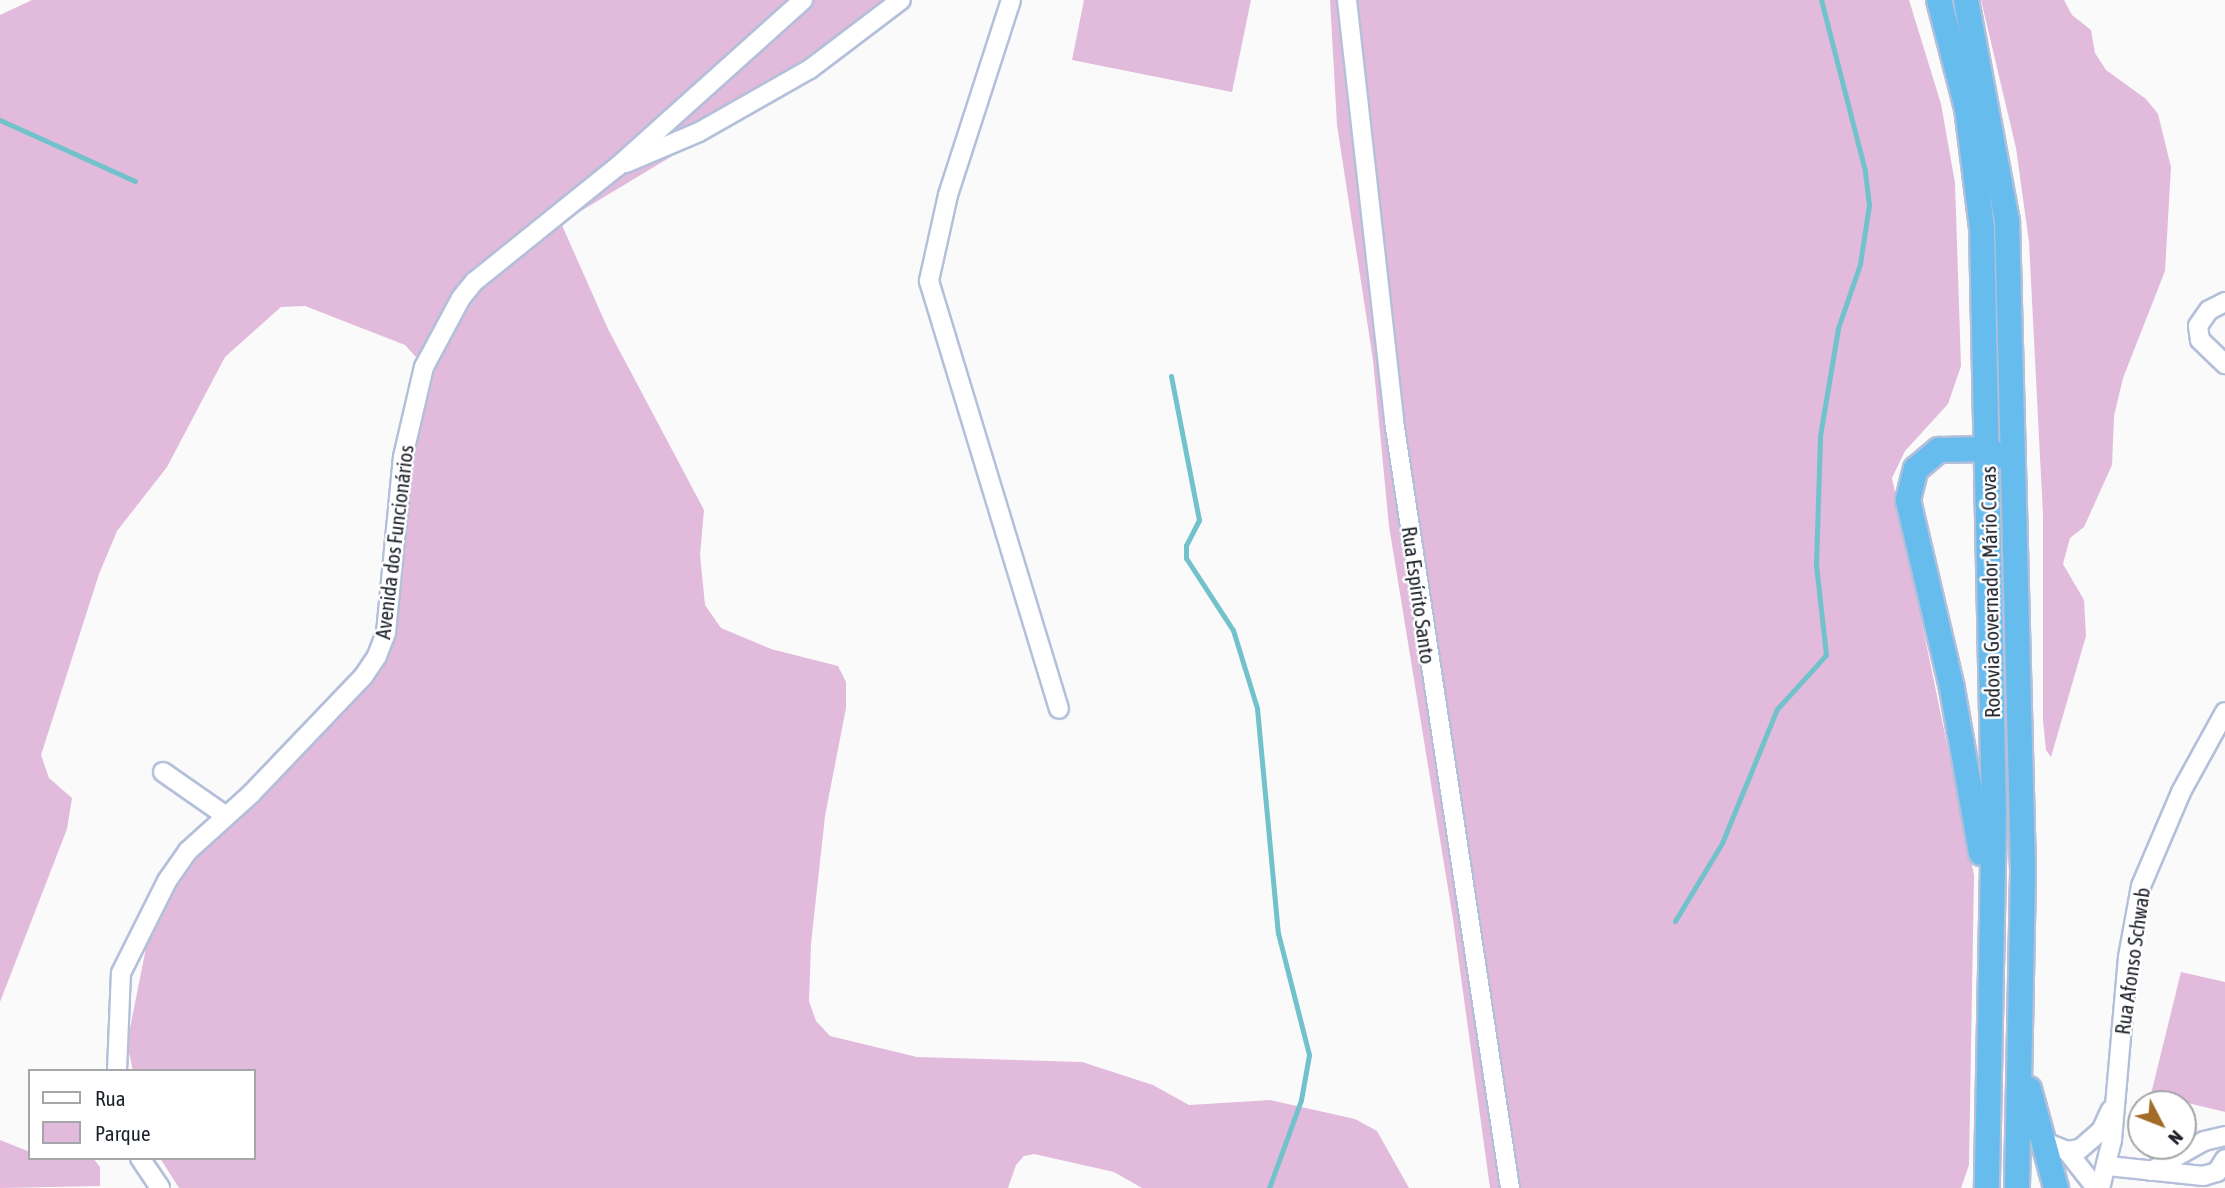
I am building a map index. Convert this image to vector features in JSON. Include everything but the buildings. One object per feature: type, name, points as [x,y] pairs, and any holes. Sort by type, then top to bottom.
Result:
[{"type":"highway","name":"Rodovia Governador Mário Covas","points":[[1939,0],[1966,108],[1982,228],[1994,813],[1987,1188]]},
{"type":"highway","name":"Rodovia Governador Mário Covas","points":[[1966,0],[2007,221],[2023,873],[2017,1188]]},
{"type":"highway","points":[[1990,917],[1970,773],[1908,500],[1916,470],[1925,459],[1953,447],[1987,449],[2000,457],[2015,513]]},
{"type":"highway","points":[[2021,1001],[2030,1107],[2056,1188]]},
{"type":"street","name":"Avenida dos Funcionários","points":[[117,1069],[121,973],[129,948],[188,851],[363,677],[377,656],[386,633],[403,457],[424,367],[434,342],[475,281],[617,167],[803,0]]},
{"type":"street","points":[[617,167],[699,132],[810,69],[901,0]]},
{"type":"street","points":[[1011,0],[940,222],[929,281],[1059,709]]},
{"type":"street","name":"Rua Espírito Santo","points":[[1347,0],[1394,421],[1510,1188]]},
{"type":"street","points":[[2217,306],[2198,326],[2200,340],[2225,364]]},
{"type":"street","name":"Rua Afonso Schwab","points":[[2098,1188],[2108,1166],[2113,1104],[2141,886],[2170,814],[2225,712]]},
{"type":"street","points":[[163,772],[226,816]]},
{"type":"street","name":"Rua Afonso Schwab","points":[[2067,1151],[2090,1143],[2113,1104]]},
{"type":"street","points":[[2151,1171],[2204,1140],[2225,1136]]},
{"type":"street","points":[[2040,1140],[2067,1151],[2098,1188]]},
{"type":"street","points":[[141,1160],[160,1188]]},
{"type":"street","points":[[2108,1166],[2203,1175],[2221,1166]]},
{"type":"green space","points":[[32,0],[900,0],[717,129],[561,223],[608,329],[704,510],[700,555],[705,605],[721,628],[771,649],[838,666],[846,682],[846,708],[825,816],[811,944],[809,1001],[816,1021],[830,1036],[917,1057],[1082,1062],[1153,1085],[1189,1105],[1270,1100],[1355,1119],[1377,1131],[1409,1188],[1142,1188],[1114,1172],[1034,1154],[1024,1156],[1016,1165],[1008,1188],[179,1188],[161,1160],[256,1160],[256,1069],[133,1069],[127,1043],[148,938],[161,908],[211,838],[343,712],[390,641],[396,626],[409,465],[427,369],[405,345],[305,306],[281,307],[225,357],[167,467],[117,531],[99,574],[41,755],[49,778],[72,798],[67,829],[0,1002],[0,15]]},
{"type":"green space","points":[[1084,0],[1251,0],[1232,92],[1072,60]]},
{"type":"green space","points":[[1330,0],[1909,0],[1941,104],[1955,183],[1961,366],[1948,404],[1905,451],[1892,478],[1974,875],[1969,1165],[1961,1188],[1490,1188],[1453,919],[1389,526],[1373,360],[1337,125]]},
{"type":"green space","points":[[1981,0],[2064,0],[2072,15],[2091,30],[2095,53],[2106,70],[2146,99],[2158,114],[2171,167],[2165,271],[2123,378],[2114,416],[2112,465],[2084,527],[2070,538],[2063,564],[2084,600],[2086,636],[2051,757],[2046,750],[2043,720],[2043,515],[2029,242],[2016,148]]},
{"type":"green space","points":[[2181,972],[2225,982],[2225,1112],[2197,1105],[2197,1090],[2152,1090]]},
{"type":"green space","points":[[0,1140],[28,1151],[28,1160],[95,1160],[100,1167],[100,1186],[0,1188]]},
{"type":"waterway","points":[[1675,921],[1722,843],[1777,709],[1826,655],[1816,565],[1820,436],[1838,328],[1860,264],[1869,205],[1864,167],[1821,0]]},
{"type":"waterway","points":[[0,120],[135,181]]},
{"type":"waterway","points":[[1171,376],[1199,520],[1186,545],[1186,558],[1233,630],[1257,708],[1278,933],[1309,1055],[1301,1100],[1269,1188]]}]
